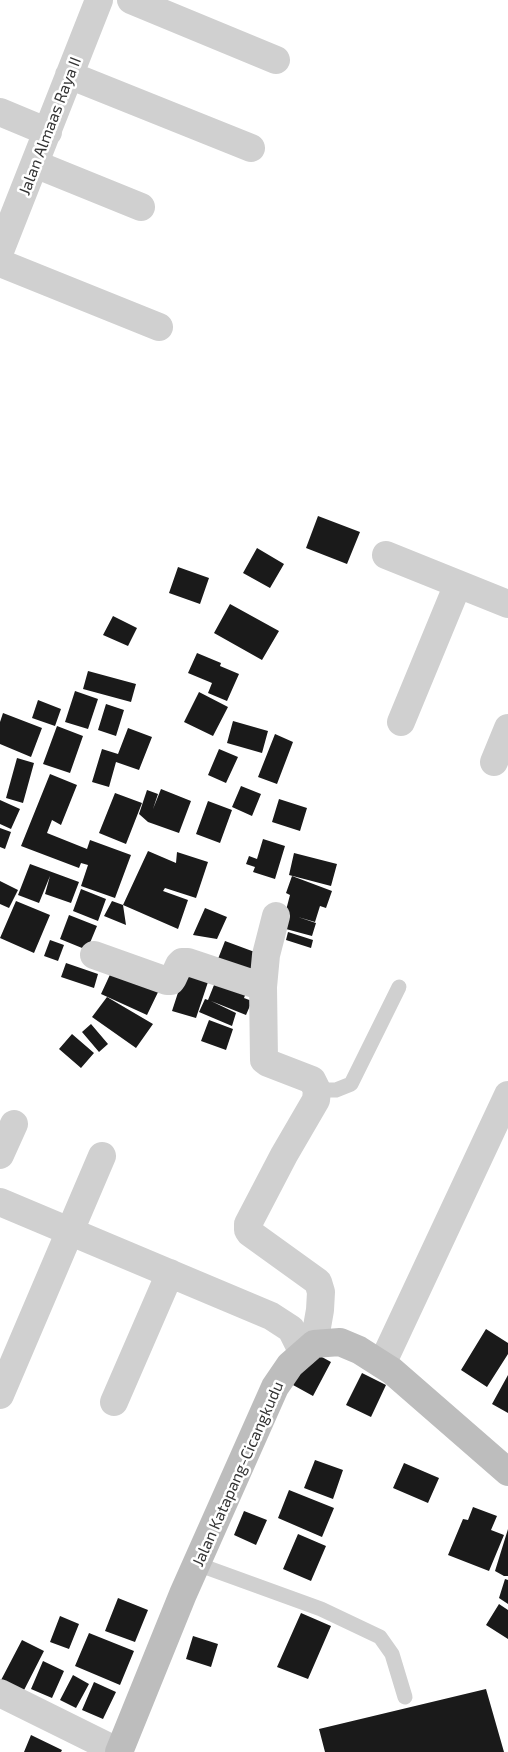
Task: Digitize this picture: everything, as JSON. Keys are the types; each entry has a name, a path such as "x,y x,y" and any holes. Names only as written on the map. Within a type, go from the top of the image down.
{"street":[{"name":"Jalan Almaas Raya II","path":"3,235 35,164 99,0"},
{"path":"131,0 276,60"},
{"path":"70,75 251,148"},
{"path":"0,112 48,132"},
{"path":"35,164 141,207"},
{"path":"0,263 159,327"},
{"path":"386,555 508,604"},
{"path":"401,722 458,584"},
{"path":"494,762 508,728"},
{"path":"276,916 266,955 262,987 264,1060 268,1064 312,1080 317,1090 316,1100 284,1155 248,1224 248,1230 318,1282 321,1292 320,1310 308,1348"},
{"path":"94,955 167,981 171,981 182,962 188,962 262,987"},
{"path":"382,1364 508,1095"},
{"path":"0,1155 14,1124"},
{"path":"0,1395 102,1156"},
{"path":"0,1202 271,1316 291,1329 308,1348"},
{"path":"114,1402 170,1273"},
{"path":"308,1348 340,1342 359,1350 382,1364 508,1472"},
{"name":"Jalan Katapang-Cicangkudu","path":"119,1752 216,1516 275,1387 290,1365 308,1348"},
{"path":"0,1693 119,1752"}],"lane":[{"path":"317,1090 336,1090 351,1084 399,987"},
{"path":"197,1564 321,1609 380,1637 392,1654 405,1697"}],"building":[{"path":"318,516 360,532 347,564 306,548"},
{"path":"257,548 284,564 270,588 243,573"},
{"path":"178,567 209,578 200,604 169,593"},
{"path":"230,604 279,631 262,660 214,633"},
{"path":"113,616 137,628 128,646 103,635"},
{"path":"197,653 221,663 220,666 239,674 227,701 208,693 212,683 188,673"},
{"path":"88,671 136,684 131,702 83,689"},
{"path":"75,691 98,699 88,729 65,722"},
{"path":"199,692 228,707 213,736 184,722"},
{"path":"38,700 61,709 55,726 32,718"},
{"path":"106,704 124,710 116,736 98,730"},
{"path":"3,713 42,728 31,757 0,744 0,722"},
{"path":"233,721 268,731 262,753 227,743"},
{"path":"57,726 83,736 70,773 43,764"},
{"path":"128,728 152,737 139,770 116,762 109,787 92,782 102,749 118,754"},
{"path":"275,734 293,742 277,784 258,777"},
{"path":"219,749 238,757 226,783 208,775"},
{"path":"17,758 34,763 23,803 6,798"},
{"path":"50,774 77,785 61,825 52,820 47,833 87,849 90,840 131,855 115,898 81,886 88,865 81,863 79,868 21,846"},
{"path":"241,786 261,794 252,816 232,807"},
{"path":"161,789 191,801 179,833 148,822 139,814 147,790 158,794 153,809"},
{"path":"115,793 142,803 126,844 99,833"},
{"path":"279,799 307,808 300,831 272,822"},
{"path":"0,800 20,809 11,829 0,824"},
{"path":"208,801 232,810 220,843 196,834"},
{"path":"0,828 11,832 5,849 0,847"},
{"path":"263,839 285,846 275,879 253,872 255,867 246,864 249,856 257,859"},
{"path":"148,851 176,863 177,852 208,862 196,898 165,888 163,891 188,900 178,929 123,905"},
{"path":"294,853 337,864 331,886 289,875"},
{"path":"30,864 79,882 71,903 45,894 50,876 39,903 18,895"},
{"path":"292,876 332,891 326,908 320,906 315,922 298,917 316,923 312,936 286,929 290,915 285,914 290,895 286,893"},
{"path":"0,881 18,890 9,908 0,904"},
{"path":"81,889 106,899 98,921 73,911"},
{"path":"16,901 50,915 34,953 0,938"},
{"path":"112,901 123,905 126,925 104,916"},
{"path":"205,908 227,917 217,939 193,935"},
{"path":"69,915 97,926 87,950 60,939"},
{"path":"288,932 313,940 311,948 286,940"},
{"path":"50,940 64,945 58,961 44,956"},
{"path":"225,941 260,954 251,977 216,964"},
{"path":"66,963 98,974 94,988 61,977"},
{"path":"114,966 160,988 147,1015 101,994"},
{"path":"186,968 210,976 196,1018 172,1011"},
{"path":"218,975 248,987 244,998 252,1001 246,1015 211,1001 236,1013 232,1026 199,1012 205,999 208,1000"},
{"path":"107,997 153,1024 136,1048 92,1017"},
{"path":"209,1020 233,1029 226,1050 201,1041"},
{"path":"91,1024 108,1044 99,1052 82,1032"},
{"path":"72,1034 94,1053 81,1068 59,1049"},
{"path":"486,1329 508,1343 508,1354 487,1387 461,1370"},
{"path":"311,1351 331,1362 313,1396 293,1385"},
{"path":"362,1373 386,1385 371,1417 346,1405"},
{"path":"508,1375 508,1413 492,1404"},
{"path":"315,1460 343,1470 333,1499 304,1488"},
{"path":"404,1463 439,1478 428,1503 393,1488"},
{"path":"289,1490 334,1508 322,1537 278,1518"},
{"path":"473,1507 497,1516 491,1530 504,1535 489,1571 448,1555 463,1519 468,1520"},
{"path":"244,1511 267,1520 256,1545 234,1535"},
{"path":"508,1529 508,1576 504,1576 495,1571"},
{"path":"298,1534 326,1546 311,1581 283,1569"},
{"path":"505,1579 508,1580 508,1604 499,1598"},
{"path":"118,1598 148,1610 135,1642 105,1631"},
{"path":"499,1604 508,1610 508,1639 486,1625"},
{"path":"301,1613 331,1626 308,1679 277,1667"},
{"path":"60,1616 79,1624 69,1649 50,1642"},
{"path":"89,1633 134,1651 120,1685 75,1666"},
{"path":"193,1636 218,1644 211,1667 186,1659"},
{"path":"22,1640 44,1651 21,1696 0,1682"},
{"path":"43,1661 64,1671 52,1698 31,1689"},
{"path":"73,1675 89,1684 76,1708 60,1700"},
{"path":"94,1682 116,1692 103,1719 82,1710"},
{"path":"486,1689 504,1752 325,1752 319,1729"},
{"path":"31,1735 62,1750 61,1752 24,1752"}]}
